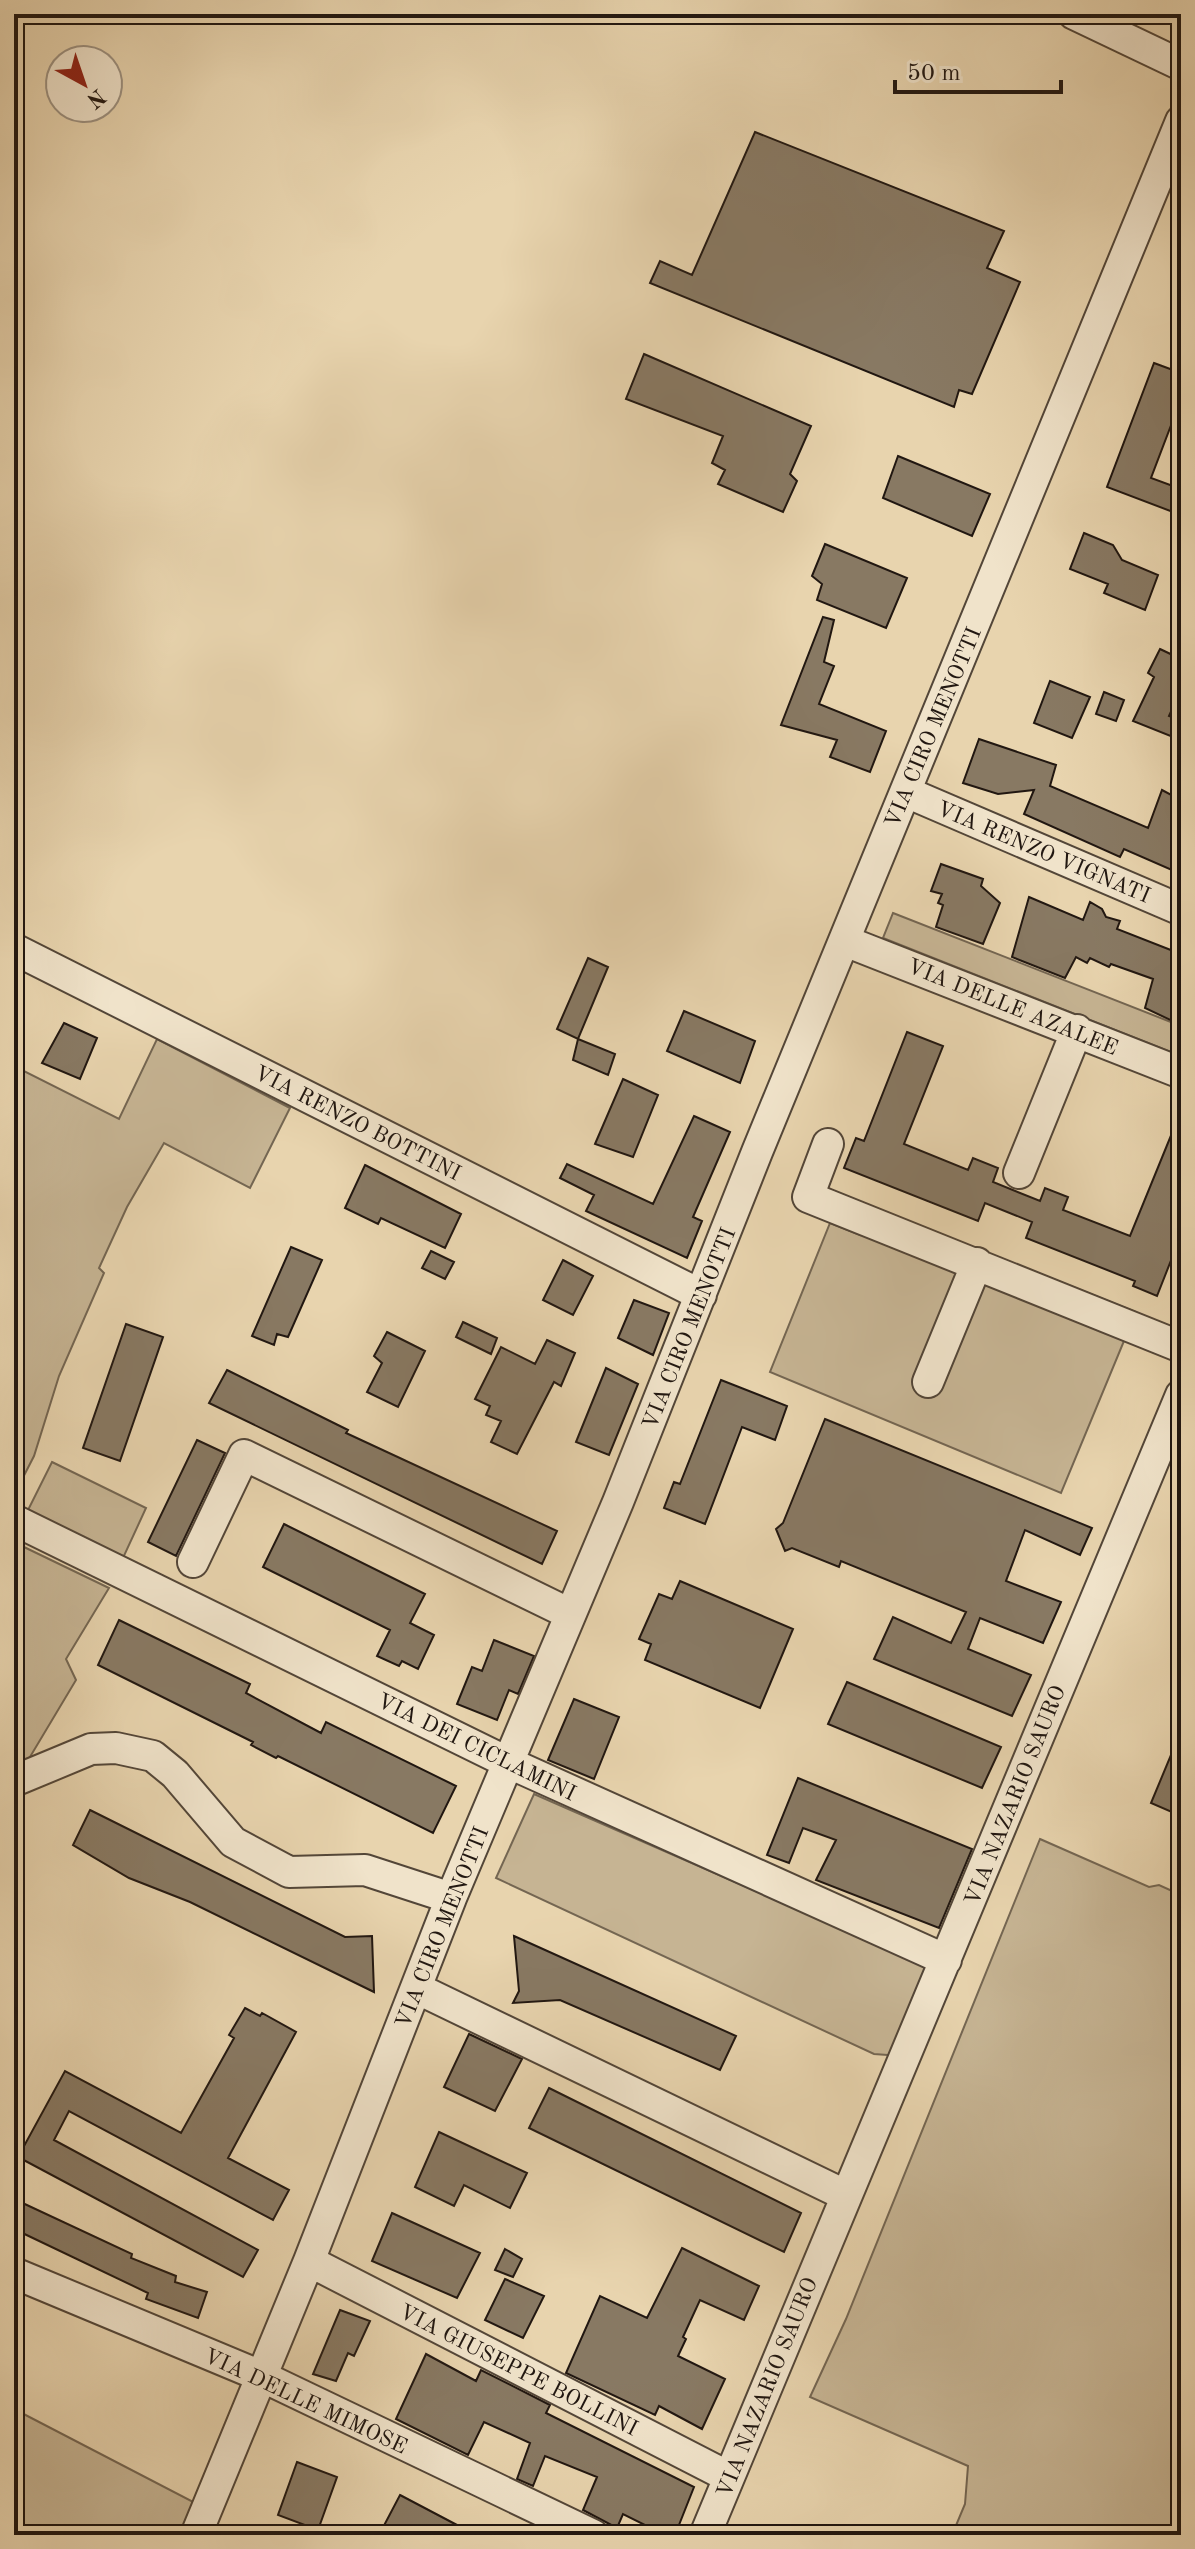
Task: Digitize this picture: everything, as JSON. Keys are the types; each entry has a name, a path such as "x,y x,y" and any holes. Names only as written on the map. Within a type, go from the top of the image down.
{"street":[{"path":"1074,14 1181,65"},
{"name":"VIA CIRO MENOTTI","path":"196,2535 309,2261 451,1898 1181,121"},
{"name":"VIA RENZO VIGNATI","path":"906,792 1181,910"},
{"name":"VIA DELLE AZALEE","path":"845,941 1181,1073"},
{"name":"VIA RENZO BOTTINI","path":"14,949 701,1295"},
{"path":"1019,1173 1077,1030"},
{"path":"828,1144 808,1197 1181,1347"},
{"path":"928,1382 977,1263"},
{"name":"VIA NAZARIO SAURO","path":"705,2535 1181,1395"},
{"path":"193,1562 244,1455 570,1614"},
{"name":"VIA DEI CICLAMINI","path":"14,1520 507,1762 946,1960"},
{"path":"14,1781 91,1749 116,1748 153,1756 175,1774 233,1842 289,1872 365,1870 451,1898"},
{"path":"416,1988 845,2195"},
{"name":"VIA GIUSEPPE BOLLINI","path":"309,2261 729,2477"},
{"name":"VIA DELLE MIMOSE","path":"14,2273 261,2376 593,2535"}],"shaded area":[{"path":"893,913 1181,1026 1181,1056 883,938"},
{"path":"157,1039 290,1108 250,1188 164,1143 127,1207 99,1268 104,1273 59,1376 34,1456 14,1495 14,1070 16,1067 119,1119"},
{"path":"872,1207 1136,1312 1061,1493 770,1372 830,1223 860,1235"},
{"path":"52,1462 146,1508 123,1558 28,1510"},
{"path":"24,1547 109,1588 66,1659 76,1680 21,1772 14,1771 14,1560"},
{"path":"534,1794 938,1971 901,2056 874,2054 496,1878"},
{"path":"1040,1839 1149,1887 1159,1885 1181,1895 1181,2535 952,2535 965,2504 968,2466 810,2397 846,2319"},
{"path":"14,2409 201,2506 190,2535 14,2535"}],"building":[{"path":"755,132 1004,231 987,268 1020,282 972,394 959,390 954,407 650,283 660,261 692,275"},
{"path":"644,354 811,426 790,474 797,481 783,512 718,484 725,470 712,463 723,436 626,399"},
{"path":"1154,363 1181,373 1181,399 1151,478 1181,489 1181,515 1107,487"},
{"path":"898,456 990,494 972,536 883,498"},
{"path":"1084,533 1113,545 1122,560 1158,575 1145,610 1104,593 1108,584 1070,569"},
{"path":"825,544 907,578 886,628 817,600 822,584 812,576"},
{"path":"823,617 834,620 824,662 834,666 819,704 886,731 870,772 830,757 837,740 781,725"},
{"path":"1160,649 1181,659 1181,690 1169,716 1180,720 1173,737 1133,721 1154,677 1148,673"},
{"path":"1050,681 1090,697 1072,738 1034,723"},
{"path":"1104,692 1124,700 1116,721 1096,714"},
{"path":"979,739 1056,765 1050,786 1148,828 1162,790 1181,800 1181,874 1124,849 1120,857 1024,814 1034,790 998,794 963,783"},
{"path":"941,864 983,879 981,886 1000,903 983,944 936,927 943,905 938,903 942,894 931,891"},
{"path":"1029,897 1083,920 1090,902 1102,909 1106,917 1120,921 1117,929 1181,954 1181,1025 1145,1008 1153,979 1111,964 1109,967 1090,958 1087,963 1076,957 1065,978 1012,957"},
{"path":"588,958 608,967 578,1039 557,1029"},
{"path":"684,1011 755,1041 740,1083 667,1051"},
{"path":"64,1023 97,1038 80,1079 42,1063"},
{"path":"907,1032 943,1046 904,1144 968,1170 973,1158 998,1168 993,1182 1040,1201 1045,1188 1068,1197 1063,1210 1130,1236 1181,1111 1181,1235 1157,1296 1133,1286 1135,1281 1026,1238 1032,1222 985,1203 978,1221 844,1168 856,1138 864,1141"},
{"path":"578,1039 615,1054 608,1075 573,1060"},
{"path":"623,1079 658,1095 633,1157 595,1144"},
{"path":"694,1116 730,1132 693,1217 702,1221 687,1258 586,1211 594,1195 560,1178 567,1164 653,1204"},
{"path":"365,1165 461,1214 445,1248 381,1218 378,1224 345,1208"},
{"path":"291,1247 322,1260 288,1337 277,1334 274,1345 252,1336"},
{"path":"431,1251 454,1262 445,1279 422,1268"},
{"path":"563,1260 593,1276 573,1315 543,1300"},
{"path":"634,1300 669,1313 653,1355 618,1338"},
{"path":"463,1322 497,1338 491,1354 456,1337"},
{"path":"126,1324 163,1337 120,1461 83,1448"},
{"path":"387,1332 425,1351 398,1407 367,1392 382,1363 374,1356"},
{"path":"547,1340 575,1353 561,1386 554,1382 517,1454 491,1442 501,1421 486,1415 490,1406 475,1399 501,1347 535,1364"},
{"path":"606,1368 638,1384 609,1455 576,1442"},
{"path":"227,1370 348,1430 346,1433 557,1531 542,1564 209,1403"},
{"path":"721,1380 787,1406 775,1440 742,1427 705,1524 664,1508 674,1482 680,1484"},
{"path":"825,1419 1092,1528 1080,1555 1025,1530 1006,1581 1061,1602 1043,1643 980,1618 968,1649 1031,1675 1012,1716 874,1659 893,1617 951,1643 966,1612 841,1561 839,1567 792,1548 785,1551 776,1529 783,1523"},
{"path":"197,1440 225,1453 176,1556 148,1542"},
{"path":"284,1524 425,1594 410,1623 434,1635 418,1669 402,1661 399,1666 377,1656 390,1630 263,1567"},
{"path":"680,1581 793,1629 760,1708 645,1660 651,1644 639,1639 659,1594 672,1599"},
{"path":"119,1620 250,1684 246,1693 321,1733 326,1722 456,1786 433,1833 278,1756 276,1758 251,1745 253,1742 98,1665"},
{"path":"494,1640 534,1656 518,1694 509,1690 497,1720 457,1704 472,1667 482,1671"},
{"path":"847,1682 1001,1747 982,1788 828,1724"},
{"path":"574,1699 619,1717 594,1779 548,1760"},
{"path":"1181,1731 1181,1816 1151,1803"},
{"path":"798,1778 972,1849 939,1928 816,1880 836,1840 803,1828 789,1863 767,1855"},
{"path":"90,1810 345,1937 372,1936 374,1992 190,1902 129,1878 73,1845"},
{"path":"514,1936 736,2036 720,2070 560,2000 513,2003 519,1991"},
{"path":"245,2008 260,2016 262,2013 296,2032 228,2158 289,2190 273,2220 69,2111 54,2140 258,2250 243,2277 18,2157 65,2071 181,2133 234,2038 229,2035"},
{"path":"469,2034 522,2059 495,2111 444,2087"},
{"path":"549,2088 801,2213 784,2252 529,2128"},
{"path":"439,2132 527,2173 510,2208 464,2185 454,2206 415,2187"},
{"path":"14,2199 132,2254 131,2258 176,2276 175,2282 207,2292 198,2318 146,2299 148,2293 14,2229"},
{"path":"392,2213 480,2253 457,2298 372,2261"},
{"path":"682,2248 759,2286 744,2320 700,2300 683,2337 686,2339 678,2356 725,2379 702,2429 659,2406 655,2415 566,2373 600,2296 647,2318"},
{"path":"505,2249 522,2259 513,2277 495,2270"},
{"path":"505,2279 544,2296 523,2338 485,2320"},
{"path":"340,2310 370,2321 354,2356 348,2353 336,2381 313,2374"},
{"path":"426,2354 476,2381 481,2370 550,2405 546,2413 694,2487 675,2535 665,2535 623,2514 617,2528 583,2510 597,2477 545,2456 533,2486 517,2479 530,2443 484,2422 468,2455 396,2419"},
{"path":"297,2462 337,2477 318,2530 278,2515"},
{"path":"400,2495 476,2535 379,2535"}]}
